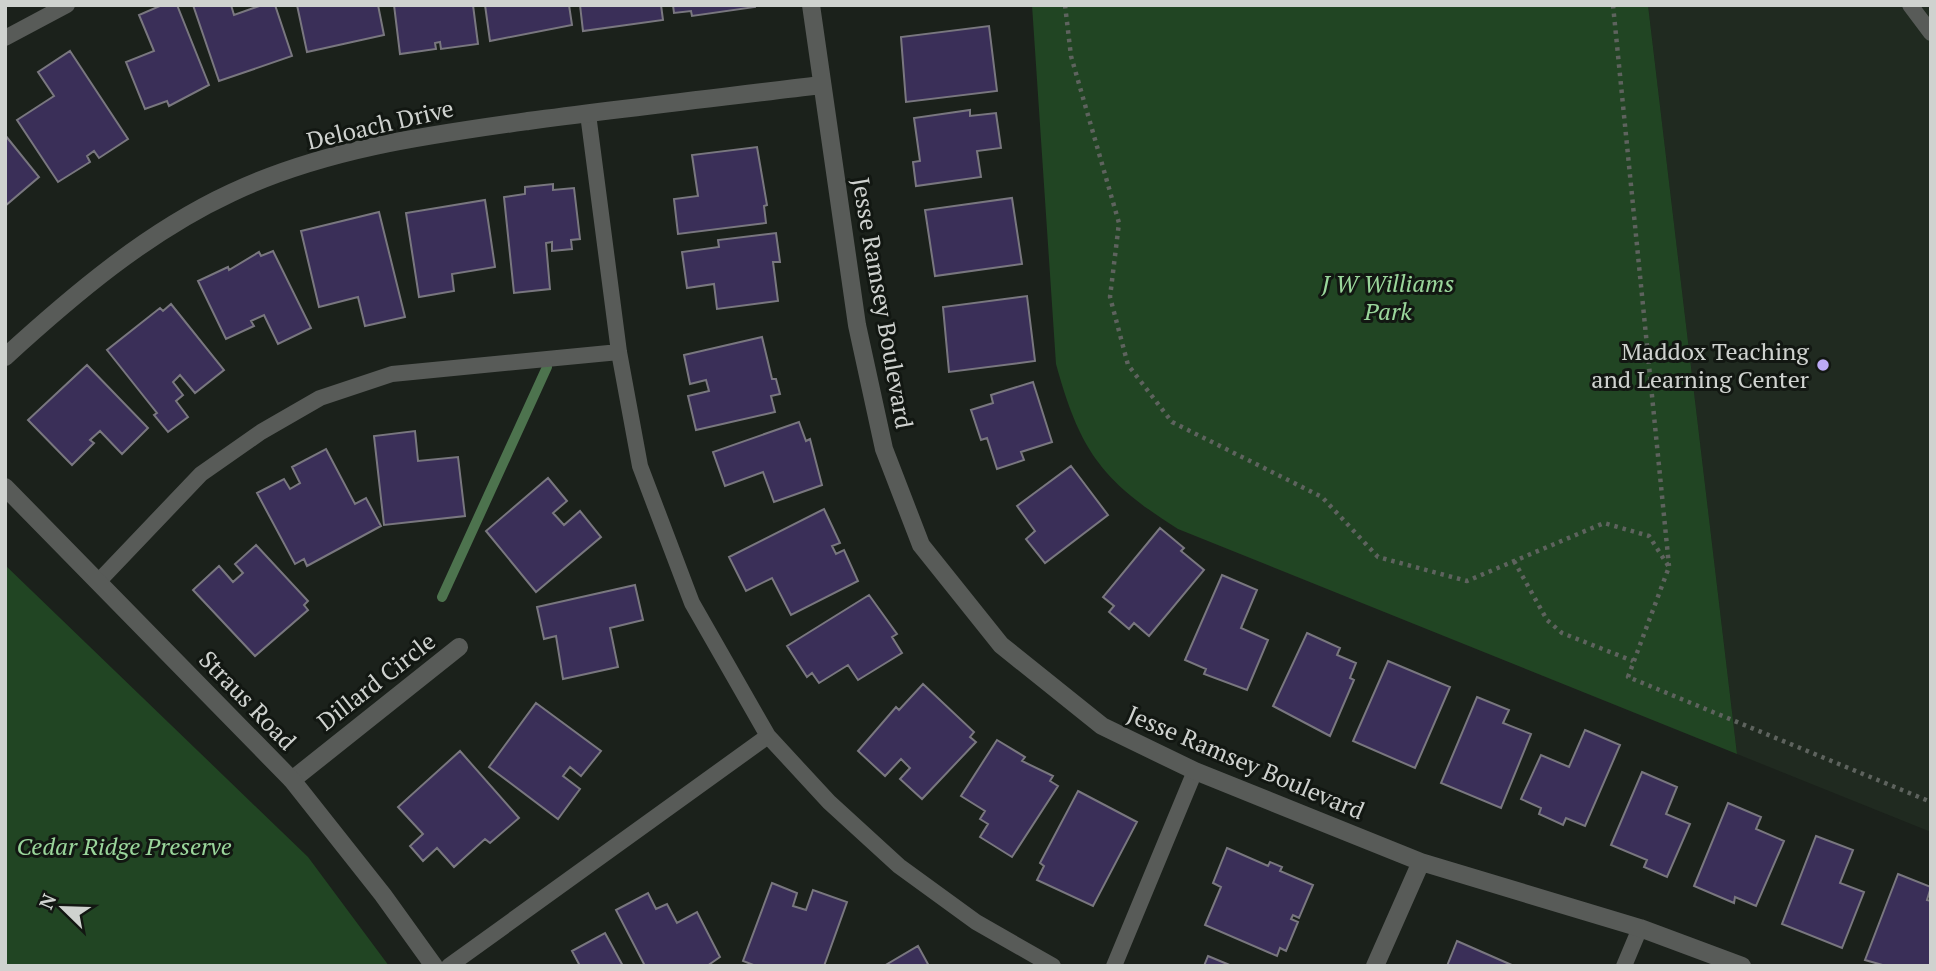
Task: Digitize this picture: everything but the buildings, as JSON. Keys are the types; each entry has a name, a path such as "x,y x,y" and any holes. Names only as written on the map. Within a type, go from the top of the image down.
{"street":[{"name":"Jesse Ramsey Boulevard","path":"811,5 857,325 884,449 921,545 1001,646 1102,726 1195,771 1421,862 1640,928 1742,966"},
{"name":"Deloach Drive","path":"5,357 61,306 150,240 230,193 326,158 417,136 821,85"},
{"name":"Straus Road","path":"5,487 292,780 435,966"},
{"name":"Dillard Circle","path":"292,780 459,647"},
{"path":"1375,966 1421,862"}],"lane":[{"path":"5,38 67,5"},
{"path":"1910,5 1931,33"},
{"path":"588,114 619,352 640,466 692,603 768,736 829,802 899,866 976,922 1053,966"},
{"path":"98,582 201,474 261,432 320,398 392,374 619,352"},
{"path":"449,966 768,736"},
{"path":"1114,966 1195,771"},
{"path":"1624,966 1640,928"}],"path":[{"path":"1065,5 1071,56 1119,223 1110,297 1128,365 1172,422 1322,497 1378,557 1467,581 1604,523 1649,536 1669,567"},
{"path":"1613,5 1669,567 1628,677 1931,802"},
{"path":"1514,561 1547,620 1562,633 1633,662"}],"shaded area":[{"name":"Maddox Teaching and Learning Center","path":"1648,5 1931,5 1931,832 1737,754"}],"green space":[{"name":"J W Williams Park","path":"1032,5 1648,5 1737,754 1178,529 1152,512 1112,479 1085,442 1074,420 1056,364"},
{"name":"Cedar Ridge Preserve","path":"5,565 308,857 389,966 5,966"}],"waterway":[{"path":"442,597 547,367"}],"place":[{"name":"Maddox Teaching and Learning Center","path":"1823,365"}]}
